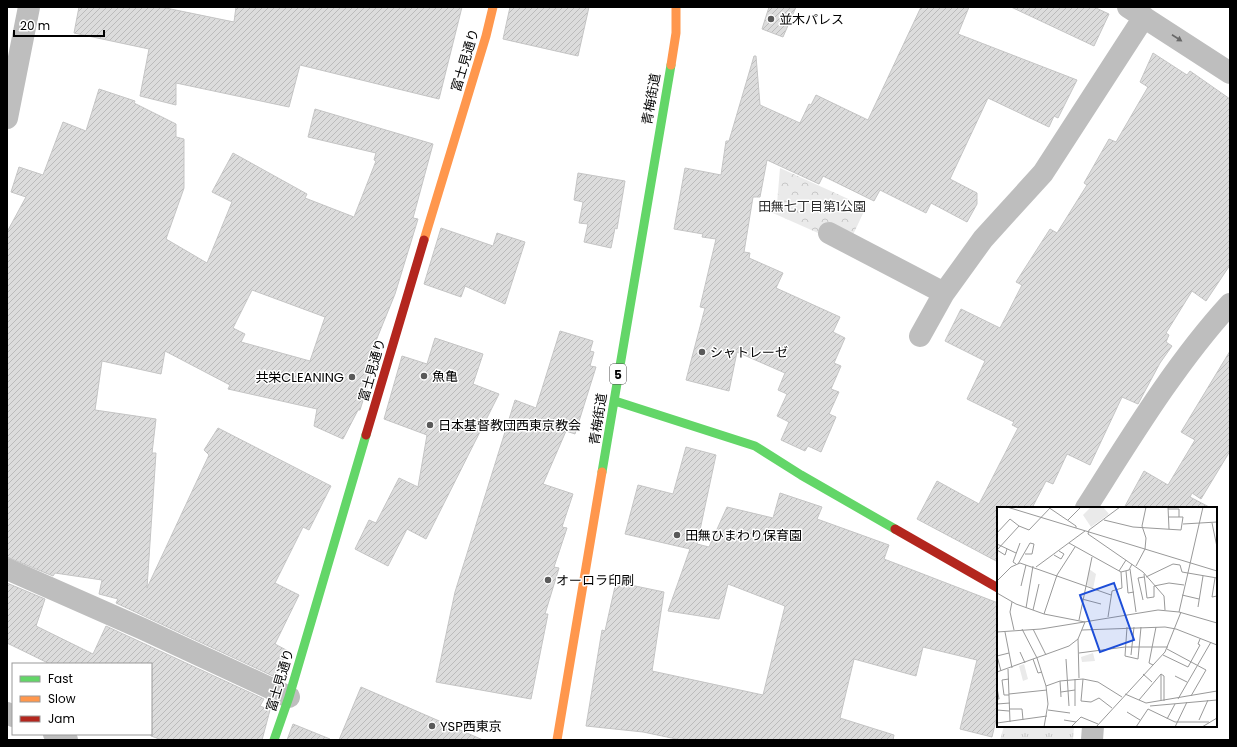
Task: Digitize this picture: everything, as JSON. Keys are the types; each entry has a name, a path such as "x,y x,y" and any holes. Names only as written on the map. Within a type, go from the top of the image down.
{"street":[{"path":"7,118 29,7"},
{"name":"富士見通り","path":"274,740 289,697 486,36 493,7"},
{"name":"青梅街道","path":"557,740 676,33 676,7"},
{"path":"920,336 944,293 983,238 1043,172 1136,12 1230,72"},
{"path":"829,232 944,293"},
{"path":"1087,507 1139,424 1211,324 1230,304"},
{"path":"615,400 755,446 807,478 997,587"},
{"path":"7,569 143,629 289,697"},
{"path":"1092,740 1093,727"},
{"path":"56,735 67,740"}],"green space":[{"name":"田無七丁目第1公園","path":"780,168 866,207 852,237 827,237 773,213 777,204"},
{"path":"1004,727 1074,727 1073,740 1000,740"}],"building":[{"path":"79,7 161,7 234,22 236,7 462,7 439,99 300,65 289,107 176,83 176,105 140,96 149,49 74,33"},
{"path":"510,7 589,7 578,56 503,39"},
{"path":"769,7 796,7 783,37 762,29"},
{"path":"921,7 969,7 958,34 1077,80 1058,118 1054,116 1049,127 988,98 950,179 977,193 977,204 967,222 931,203 926,213 880,190 874,201 823,176 819,184 767,160 760,197 753,197 744,252 750,253 749,258 783,273 776,288 840,317 833,332 845,338 834,363 841,366 831,389 839,392 829,414 836,417 821,452 808,446 805,451 781,440 789,422 777,416 787,394 778,390 785,373 737,352 729,391 686,380 705,308 700,307 716,239 702,237 703,234 674,229 685,168 721,175 726,141 729,141 754,56 756,56 760,105 800,123 809,104 811,105 816,95 868,120"},
{"path":"1011,7 1094,7 1109,14 1094,46"},
{"path":"1153,53 1187,75 1190,71 1230,99 1230,265 1206,301 1192,291 1166,333 1169,335 1166,342 1172,346 1160,363 1138,404 1122,397 1090,465 1067,454 1053,484 1046,481 1033,507 997,507 997,561 917,519 937,481 979,504 1018,428 1012,425 1014,422 967,399 985,361 945,341 961,309 1000,328 1022,285 1016,282 1050,229 1057,233 1087,185 1084,183 1109,139 1116,142 1148,87 1140,82"},
{"path":"99,89 135,101 134,103 176,124 176,137 184,139 184,188 166,239 207,263 232,202 212,192 233,153 307,194 305,198 354,217 376,161 374,160 376,153 308,137 315,109 433,144 413,218 418,219 395,294 373,348 379,349 360,410 358,410 343,439 314,426 317,409 228,389 230,385 165,351 161,374 102,361 95,410 156,419 152,453 156,453 147,588 209,455 204,450 218,428 331,486 309,530 303,527 275,583 299,595 275,644 288,651 275,677 116,603 118,599 99,594 102,580 55,573 53,576 7,557 7,232 26,197 11,192 19,167 43,175 63,122 86,131","holes":["252,290 325,317 310,361 241,342 245,334 233,328"]},
{"path":"578,173 625,181 617,229 615,228 611,248 584,242 588,224 579,223 583,202 574,200"},
{"path":"441,228 493,246 497,233 525,242 505,304 465,286 461,297 424,284"},
{"path":"560,331 593,341 590,351 594,352 590,366 596,367 575,434 566,431 543,484 573,494 562,527 567,528 554,567 559,568 545,614 548,614 531,699 436,682 455,592 515,400 536,408"},
{"path":"435,338 483,354 473,384 499,394 426,539 407,529 388,566 355,549 369,520 376,523 399,478 418,487 427,435 384,419 402,356 427,364"},
{"path":"1230,351 1230,451 1201,499 1192,493 1190,497 1209,507 1125,507 1144,471 1168,485 1195,440 1181,432"},
{"path":"686,447 716,455 697,544 709,547 727,507 773,518 780,493 822,507 817,519 889,545 884,559 997,603 997,716 992,737 960,729 977,660 923,647 916,676 854,659 840,718 894,735 893,740 681,740 643,732 586,726 602,630 605,631 616,582 664,592 652,671 763,695 785,606 728,584 719,619 668,611 690,549 625,534 638,485 673,494"},
{"path":"7,583 45,599 36,626 93,654 106,626 264,699 260,706 270,710 262,740 162,740 151,736 152,663 48,663 7,643"},
{"path":"361,687 483,740 339,740"},
{"path":"293,724 330,739 330,740 287,740"}],"traffic: fast":[{"path":"602,472 671,65"},
{"path":"615,401 755,446 801,475 895,529"},
{"path":"274,740 289,697 366,435"}],"traffic: slow":[{"path":"424,240 486,36 493,7"},
{"path":"671,65 676,33 676,7"},
{"path":"557,740 602,472"}],"traffic: jam":[{"path":"366,435 424,240"},
{"path":"895,529 997,587"}],"place":[{"name":"並木パレス","path":"771,19"},
{"name":"シャトレーゼ","path":"702,352"},
{"name":"魚亀","path":"424,376"},
{"name":"共栄CLEANING","path":"352,377"},
{"name":"日本基督教団西東京教会","path":"430,425"},
{"name":"田無ひまわり保育園","path":"677,535"},
{"name":"オーロラ印刷","path":"548,580"},
{"name":"YSP西東京","path":"432,726"}]}
